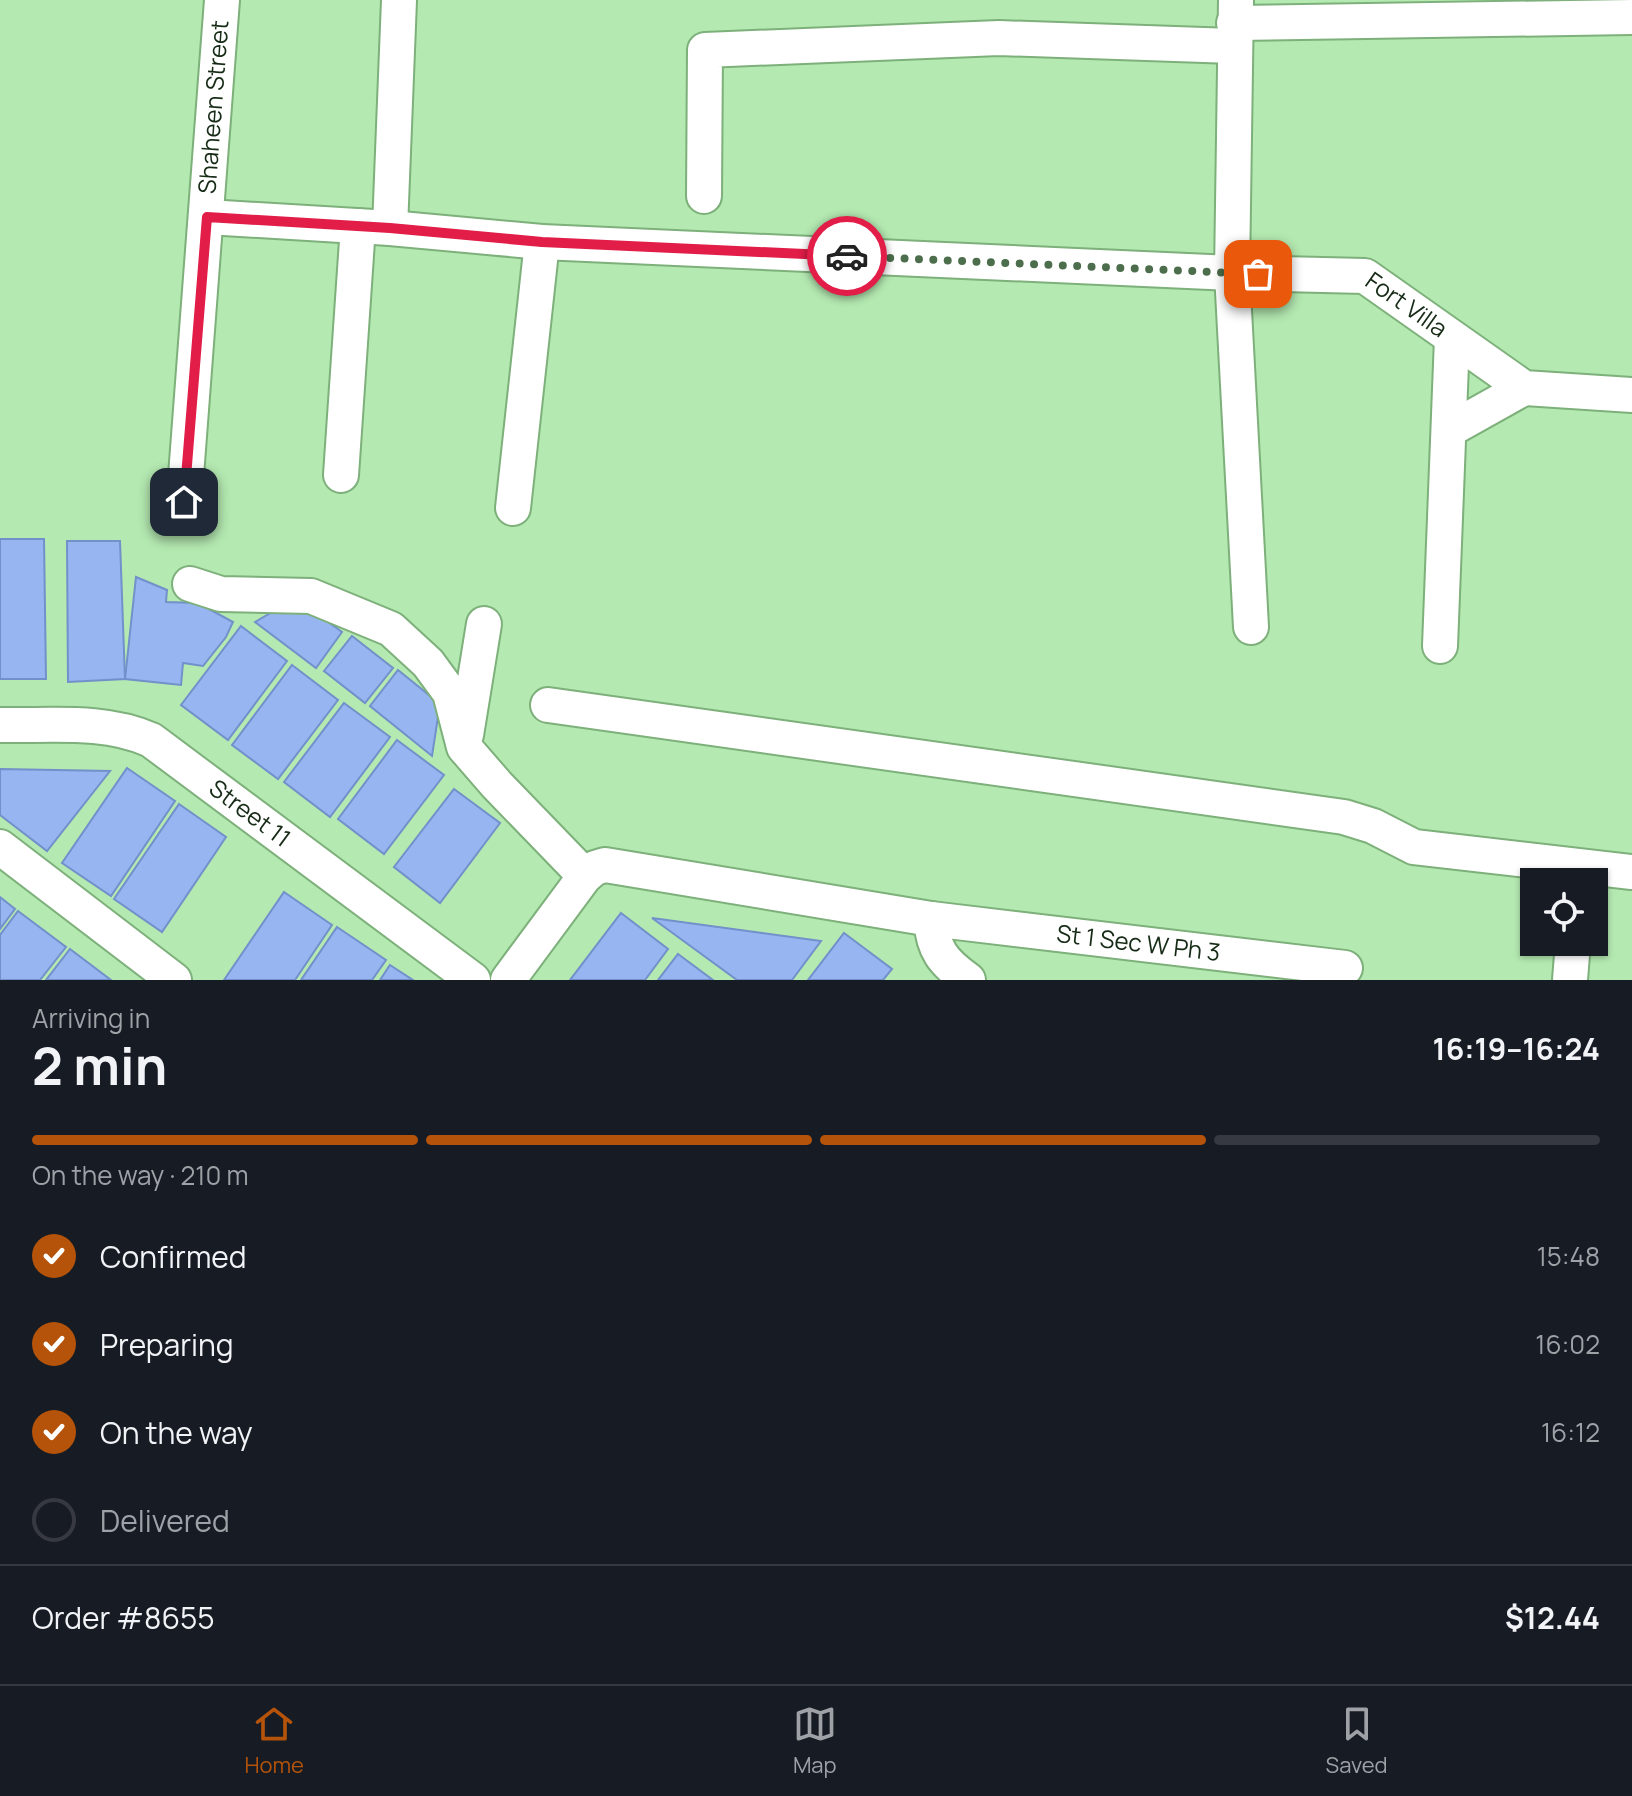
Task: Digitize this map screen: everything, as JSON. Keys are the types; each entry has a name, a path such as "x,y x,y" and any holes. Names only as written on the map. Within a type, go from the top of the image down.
{"street":[{"name":"Shaheen Street","path":"184,502 222,0"},
{"path":"341,475 374,227 399,0"},
{"path":"704,196 705,50 999,38 1234,23 1632,17"},
{"path":"1234,23 1232,273 1251,627"},
{"name":"Fort Villa","path":"207,217 374,227 542,242 1232,273 1365,276 1524,388"},
{"path":"513,508 542,242"},
{"path":"1440,646 1452,338"},
{"path":"1449,430 1524,388 1632,395"},
{"path":"190,584 221,594 311,596 391,629 428,663 450,693 464,747 585,876 508,980"},
{"path":"464,747 484,624"},
{"path":"548,705 1344,817 1373,826 1414,847 1543,868"},
{"name":"Street 11","path":"0,725 112,727 151,740 473,980"},
{"path":"0,847 174,980"},
{"name":"St 1 Sec W Ph 3","path":"585,876 605,865 931,919 1345,968"},
{"path":"1608,873 1632,872"},
{"path":"931,919 932,941 941,956 968,980"},
{"path":"1570,980 1572,956"}],"building":[{"path":"0,539 44,539 46,679 0,679"},
{"path":"67,541 120,541 125,679 68,682"},
{"path":"136,577 167,590 166,602 198,603 233,622 226,637 203,666 183,663 181,685 125,679"},
{"path":"279,608 313,611 342,632 316,668 255,622"},
{"path":"241,626 287,661 228,740 181,705"},
{"path":"352,636 393,668 365,703 324,671"},
{"path":"292,665 338,700 278,779 232,745"},
{"path":"398,670 440,704 432,756 370,706"},
{"path":"344,703 390,737 330,817 284,782"},
{"path":"397,740 444,775 384,854 338,819"},
{"path":"127,768 175,801 111,896 62,863"},
{"path":"0,769 110,771 47,851 0,815"},
{"path":"454,789 500,823 440,903 394,867"},
{"path":"179,804 226,837 162,932 114,899"},
{"path":"284,892 332,925 295,980 224,980"},
{"path":"0,897 15,909 0,929"},
{"path":"18,911 66,947 40,980 0,980 0,935"},
{"path":"621,913 668,949 645,980 570,980"},
{"path":"652,918 821,941 792,980 737,980"},
{"path":"337,927 386,960 372,980 301,980"},
{"path":"844,933 892,969 883,980 808,980"},
{"path":"70,949 111,980 46,980"},
{"path":"678,954 713,980 658,980"},
{"path":"390,965 413,980 380,980"}],"way so far":[{"path":"847,256 1258,274"}],"route":[{"path":"184,502 207,217 390,228 542,242 847,256"}]}
